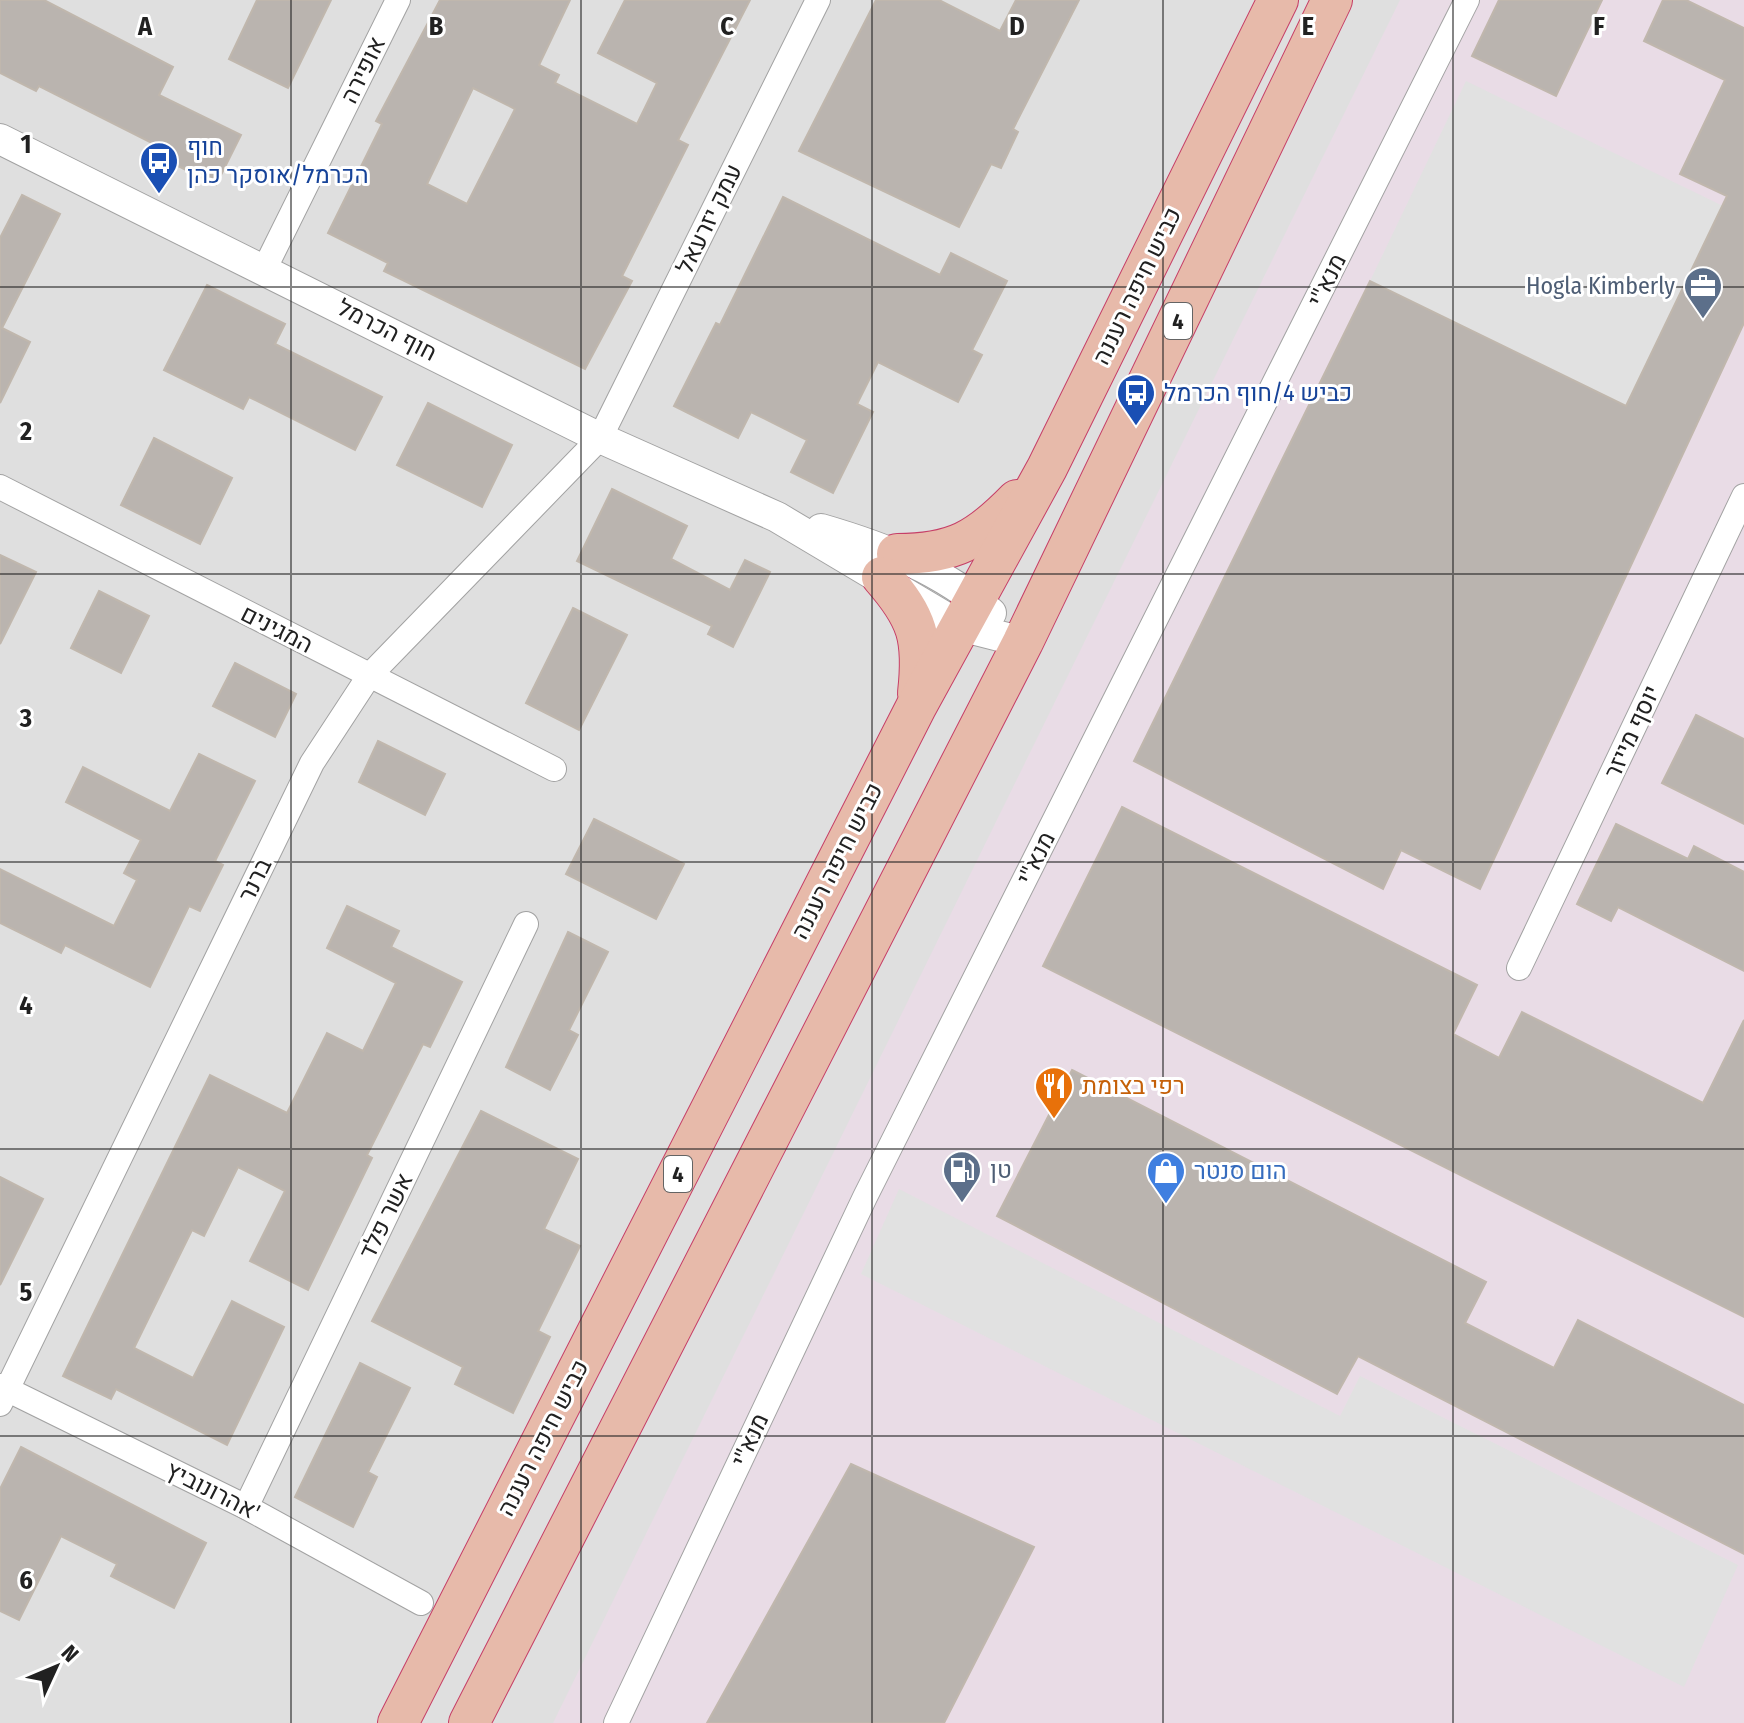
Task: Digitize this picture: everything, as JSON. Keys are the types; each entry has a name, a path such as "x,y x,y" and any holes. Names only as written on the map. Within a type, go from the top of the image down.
{"highway":[{"name":"כביש חיפה רעננה","path":"398,1723 916,707 1047,468 1278,0"},
{"name":"4","path":"469,1723 1023,642 1332,0"},
{"path":"916,707 922,656 916,624 890,566 960,546 992,526 1047,468"}],"street":[{"name":"אופירה","path":"265,268 398,0"},
{"name":"עמק יזרעאל","path":"600,438 818,0"},
{"name":"מנא\"י","path":"616,1723 865,1197 1467,0"},
{"name":"חוף הכרמל","path":"0,139 265,268 600,438 890,566 1023,642"},
{"name":"ברנר","path":"2,1393 312,763 369,676 600,438"},
{"name":"המגינים","path":"0,487 554,769"},
{"name":"יוסף מייזר","path":"1519,968 1744,496"},
{"name":"אשר פלד","path":"246,1507 526,924"},
{"name":"אהרונוביץ'","path":"2,1393 246,1507 421,1603"}],"shaded area":[{"path":"0,0 1744,0 1744,1723 0,1723"},
{"path":"1400,0 1744,0 1744,1723 553,1723"},
{"path":"1466,81 1723,206 1626,406 1370,281"},
{"path":"899,1189 1340,1416 1360,1376 1738,1565 1684,1687 861,1274"}],"building":[{"path":"0,0 44,0 173,67 159,95 241,135 216,185 158,156 162,148 39,86 36,91 0,73"},
{"path":"257,0 331,0 288,88 229,59"},
{"path":"440,0 570,0 539,65 559,75 555,83 637,124 657,83 598,53 625,0 750,0 678,140 688,145 622,276 632,281 585,369 384,271 388,263 328,233 382,124 376,121","holes":["473,88 515,109 467,204 427,184"]},
{"path":"876,0 939,0 1000,31 1016,0 1079,0 1013,129 1018,132 1001,168 991,164 959,227 799,151"},
{"path":"1499,0 1602,0 1556,96 1472,56"},
{"path":"1663,0 1686,0 1744,28 1744,323 1480,889 1401,850 1383,889 1134,761 1370,281 1626,406 1727,196 1680,174 1725,80 1644,41"},
{"path":"22,195 60,214 2,328 30,342 0,403 0,238"},
{"path":"783,197 940,275 951,253 1007,281 972,350 982,355 958,402 878,362 857,404 873,412 833,493 791,472 807,440 751,412 738,438 674,406 716,323 720,325"},
{"path":"207,285 285,324 275,344 382,397 355,450 249,397 243,409 164,370"},
{"path":"428,403 512,445 482,507 397,465"},
{"path":"154,438 232,478 200,544 121,505"},
{"path":"612,489 687,526 671,559 730,590 745,560 770,572 733,647 708,634 712,626 577,561"},
{"path":"0,555 36,572 0,644"},
{"path":"99,591 149,616 121,673 71,648"},
{"path":"573,608 627,635 579,730 526,703"},
{"path":"235,663 296,694 275,737 213,706"},
{"path":"1696,715 1744,739 1744,824 1662,783"},
{"path":"378,741 445,774 425,815 359,782"},
{"path":"199,754 255,781 215,861 223,865 200,911 189,906 150,987 65,945 61,953 0,923 0,869 114,926 137,880 124,873 141,840 66,802 83,767 170,811"},
{"path":"1122,807 1477,985 1453,1034 1499,1058 1522,1012 1703,1103 1744,1020 1744,1317 1043,966"},
{"path":"594,819 684,864 656,919 566,874"},
{"path":"1616,824 1688,859 1694,846 1744,872 1744,971 1618,907 1611,921 1577,904"},
{"path":"347,906 399,931 391,947 462,982 430,1047 423,1044 367,1155 372,1158 308,1290 250,1261 285,1191 238,1167 204,1236 192,1230 134,1348 193,1378 232,1301 284,1327 227,1445 116,1389 111,1399 63,1376 210,1075 287,1113 327,1033 363,1051 396,983 327,948"},
{"path":"568,932 608,952 569,1030 578,1035 550,1090 506,1067"},
{"path":"1072,1070 1486,1282 1465,1323 1554,1368 1578,1320 1744,1405 1744,1554 1358,1356 1337,1394 997,1216"},
{"path":"481,1111 578,1159 544,1229 580,1246 538,1331 550,1337 513,1413 455,1384 463,1367 372,1321"},
{"path":"0,1177 43,1199 0,1285"},
{"path":"360,1363 410,1388 368,1472 377,1477 353,1527 295,1497"},
{"path":"21,1447 206,1543 174,1608 111,1576 117,1564 61,1536 19,1620 0,1611 0,1489"},
{"path":"851,1464 1034,1547 944,1723 707,1723"}],"place":[{"name":"חוף הכרמל/אוסקר כהן","path":"159,195"},
{"name":"Hogla Kimberly","path":"1703,320"},
{"name":"כביש 4/חוף הכרמל","path":"1136,427"},
{"name":"רפי בצומת","path":"1054,1120"},
{"name":"טן","path":"962,1204"},
{"name":"הום סנטר","path":"1166,1205"}]}
